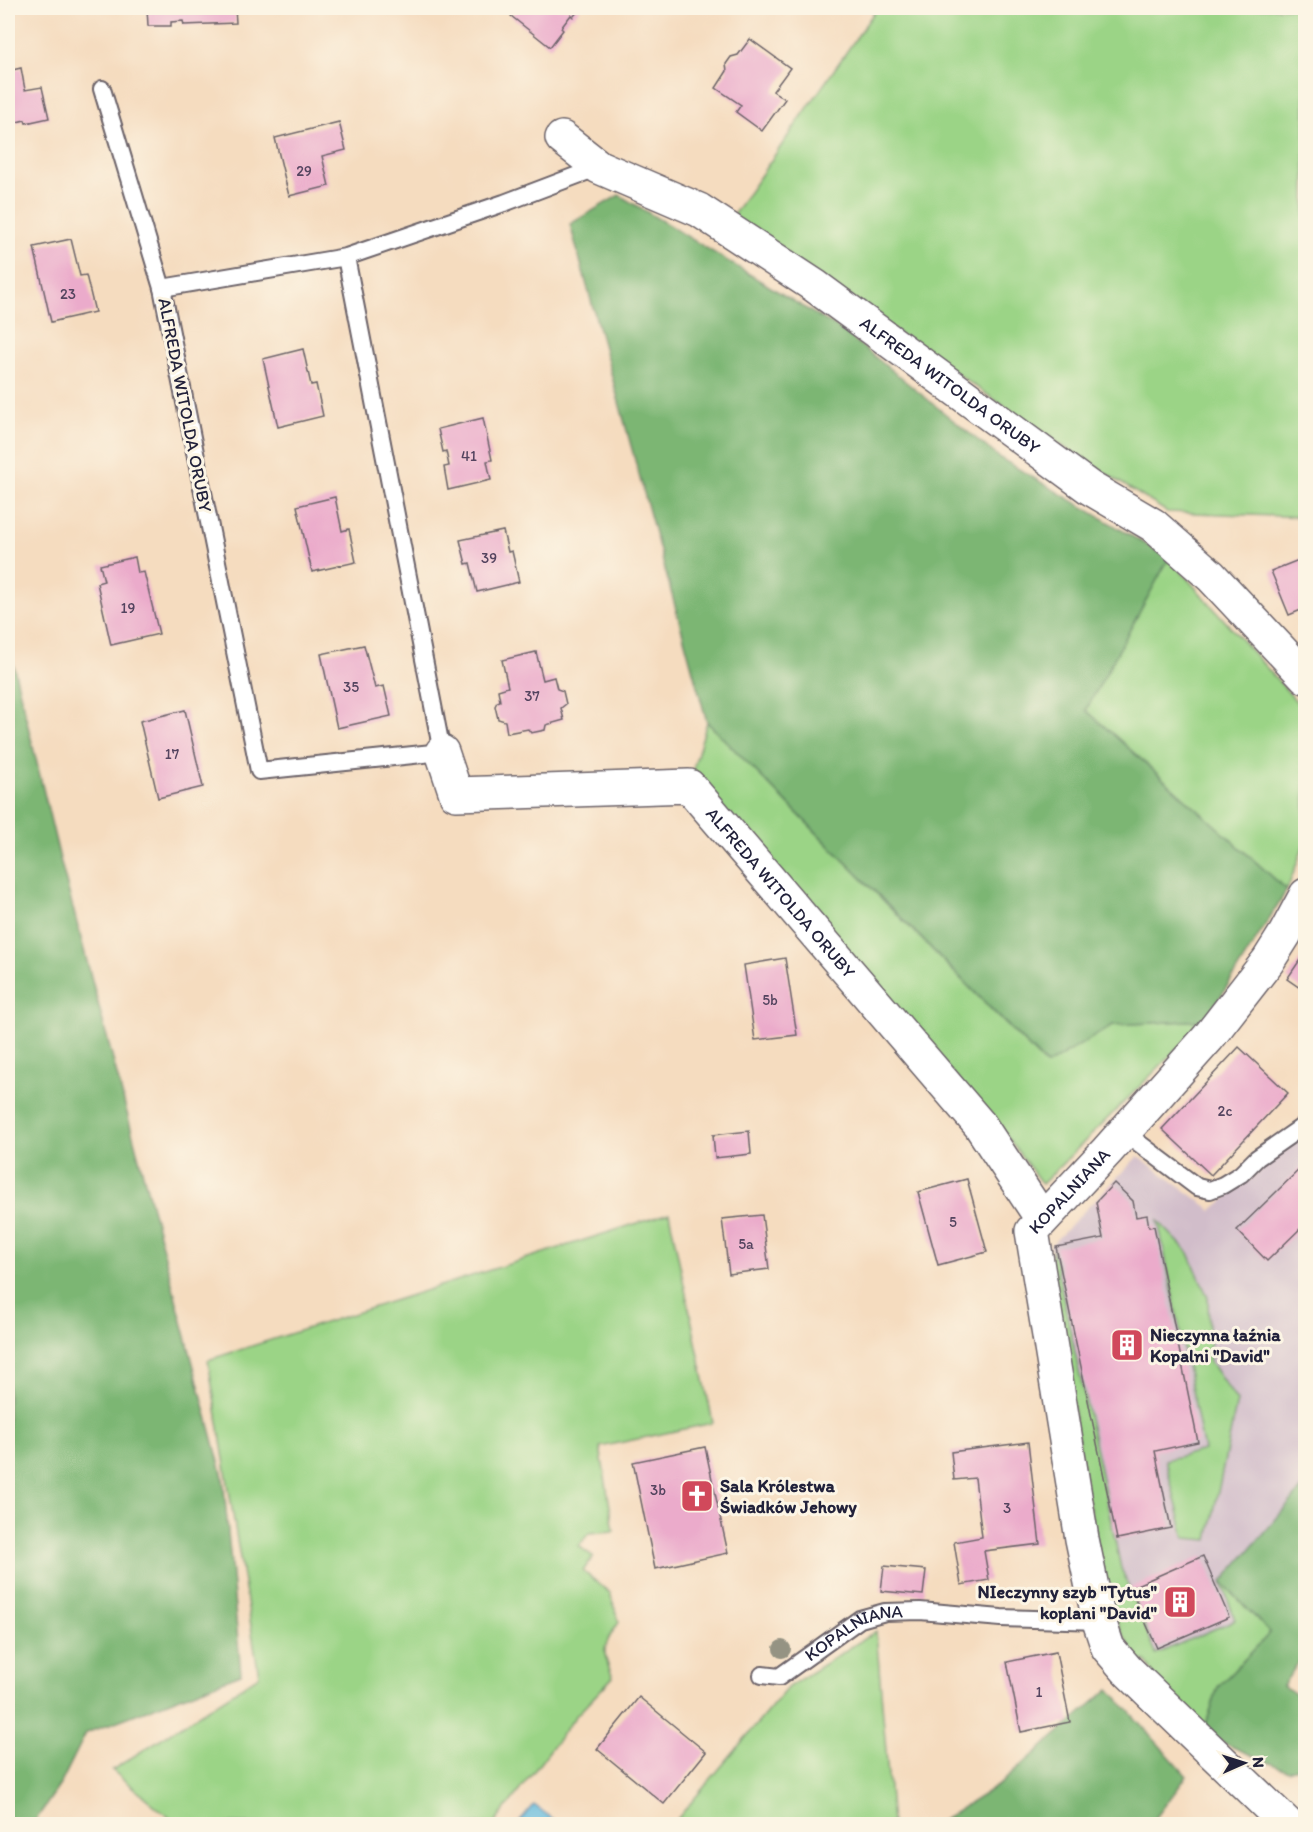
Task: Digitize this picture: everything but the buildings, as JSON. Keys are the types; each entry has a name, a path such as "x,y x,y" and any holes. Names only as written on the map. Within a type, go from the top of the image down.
{"street":[{"name":"ALFREDA WITOLDA ORUBY","path":"562,138 599,168 699,210 815,286 1090,488 1154,525 1211,576 1305,677"},
{"name":"ALFREDA WITOLDA ORUBY","path":"442,752 456,794 689,786 980,1125 1042,1219"},
{"name":"KOPALNIANA","path":"1287,1824 1128,1671 1108,1648 1099,1621 1082,1539 1032,1232 1208,1038 1286,934 1305,895"},
{"path":"1300,1824 1305,1818"}],"lane":[{"path":"102,89 162,288"},
{"path":"346,257 599,168"},
{"name":"ALFREDA WITOLDA ORUBY","path":"346,257 442,752 259,771 162,288 346,257"},
{"path":"1124,1132 1197,1187 1210,1190 1241,1174 1257,1158 1305,1124"},
{"name":"KOPALNIANA","path":"762,1675 778,1677 860,1620 885,1612 921,1611 1001,1618 1099,1621"}],"shaded area":[{"path":"1305,1134 1305,1485 1222,1582 1235,1620 1145,1659 1113,1565 1050,1246 1138,1156 1212,1210"}],"green space":[{"path":"877,8 1305,8 1305,517 1167,512 1056,442 731,218"},
{"path":"619,195 843,331 1000,458 1169,558 1086,710 1287,890 1206,1020 1113,1025 1047,1065 707,722 570,224"},
{"path":"1169,558 1305,711 1305,842 1287,890 1086,710"},
{"path":"8,643 60,859 223,1477 241,1674 86,1733 61,1783 33,1824 8,1824"},
{"path":"707,722 1046,1065 1113,1025 1206,1020 1042,1184 1002,1130 691,776"},
{"path":"669,1213 713,1423 600,1447 614,1531 589,1533 579,1546 593,1557 583,1571 610,1593 619,1622 609,1637 605,1649 606,1661 613,1677 575,1717 494,1824 177,1824 112,1770 259,1676 208,1360"},
{"path":"1158,1221 1189,1253 1208,1298 1210,1362 1237,1401 1208,1540 1185,1538 1165,1460 1204,1450"},
{"path":"1053,1249 1121,1568 1156,1654 1235,1620 1222,1582 1270,1633 1218,1687 1203,1734 1157,1681 1145,1660 1139,1664 1117,1623 1098,1558 1049,1264"},
{"path":"1305,1485 1305,1653 1283,1685 1305,1701 1305,1765 1288,1771 1203,1734 1218,1687 1270,1633 1222,1582"},
{"path":"876,1631 892,1824 673,1824 788,1687"},
{"path":"1109,1689 1187,1776 1151,1824 937,1824 1000,1784"}],"water":[{"path":"534,1805 560,1824 518,1824"}],"place":[{"name":"Nieczynna łaźnia Kopalni \"David\"","path":"1127,1345"},
{"name":"Sala Królestwa Świadków Jehowy","path":"697,1496"},
{"name":"NIeczynny szyb \"Tytus\" koplani \"David\"","path":"1180,1602"}]}
